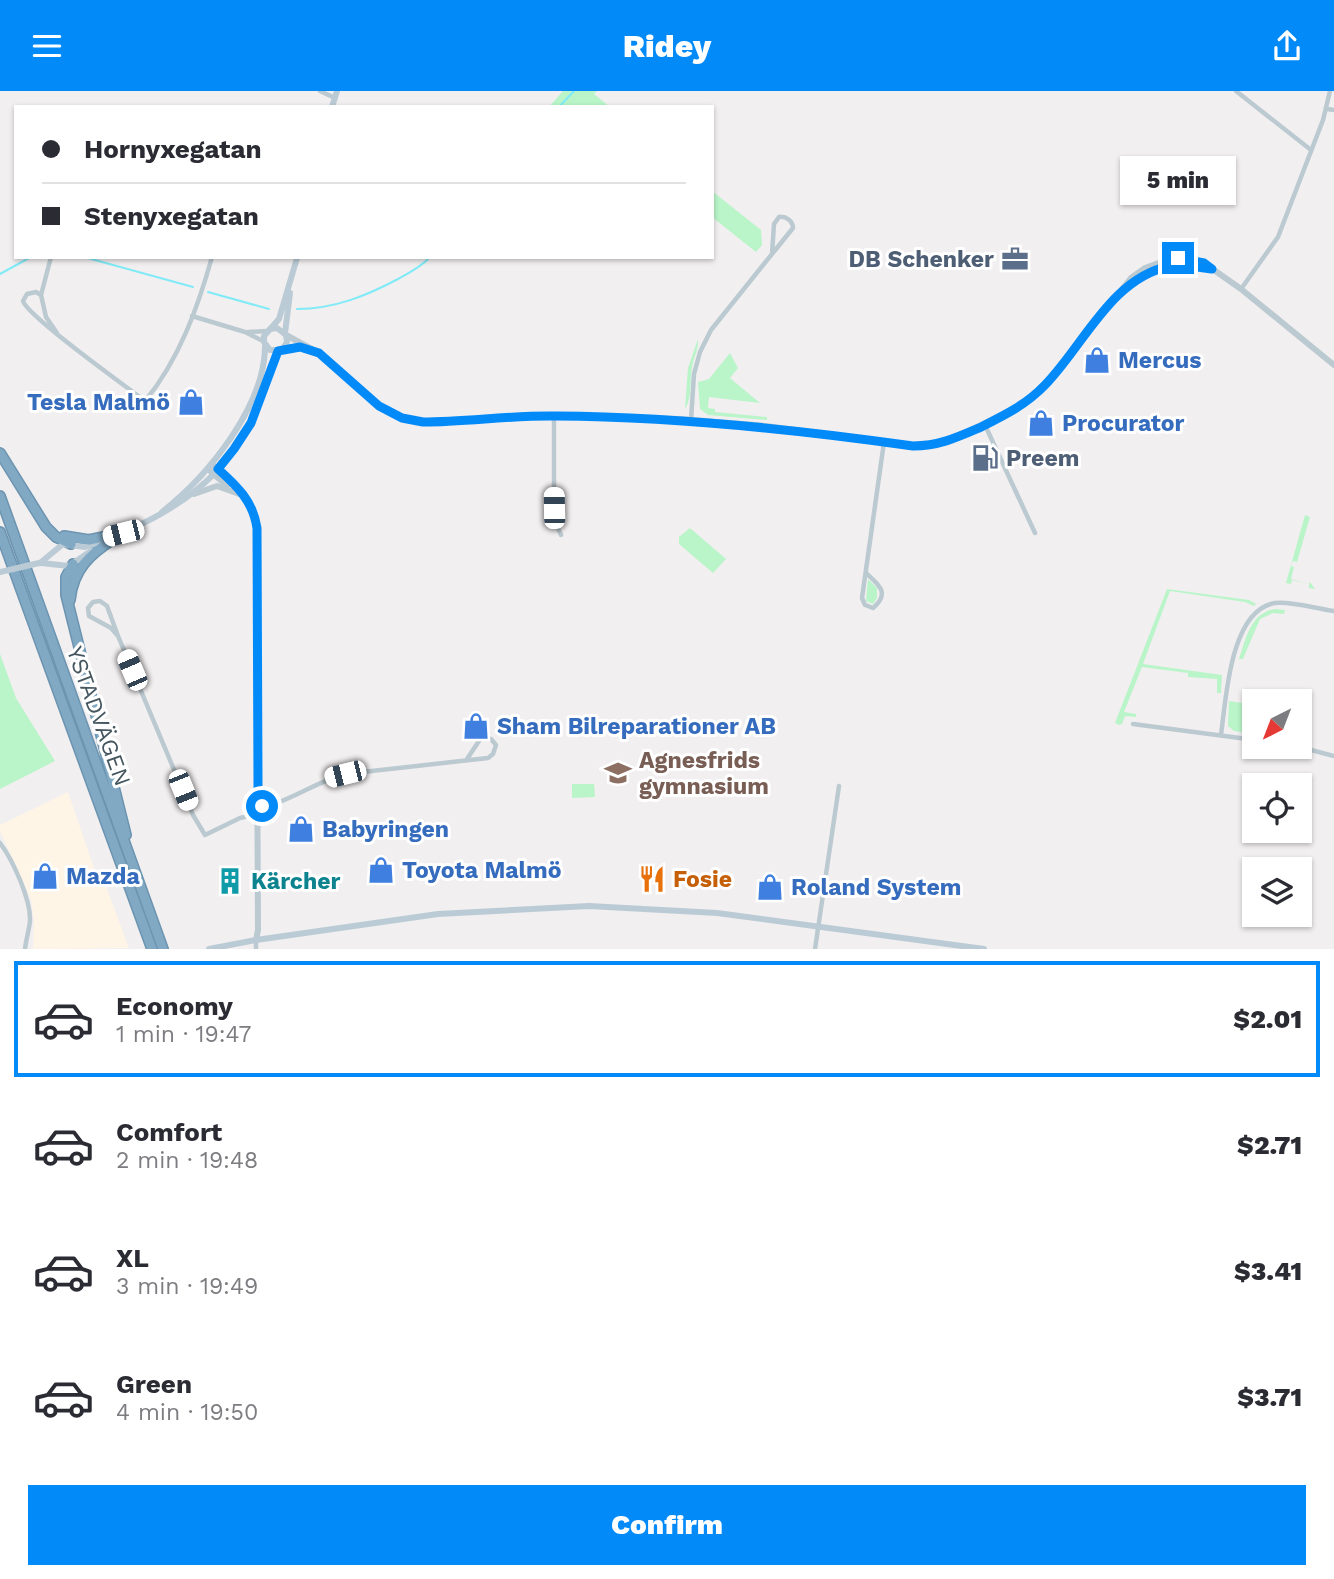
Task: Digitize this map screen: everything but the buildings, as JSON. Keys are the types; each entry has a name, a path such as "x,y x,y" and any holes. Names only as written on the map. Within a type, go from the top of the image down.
{"highway":[{"path":"0,453 50,531 71,544"},
{"name":"YSTADVÄGEN","path":"0,496 163,949"},
{"path":"35,509 51,528 72,538 89,540 123,533"},
{"name":"YSTADVÄGEN","path":"0,532 152,949"},
{"path":"69,609 73,581 82,565 97,550 123,533"},
{"path":"0,548 20,600 29,612"},
{"path":"74,564 65,580 69,609 141,887"}],"main road":[{"path":"40,563 61,545 85,547 150,521 189,497 213,469 249,404 264,365 264,336 279,319 297,259"},
{"path":"150,521 234,449 251,423 280,351 287,342 297,259"},
{"path":"269,330 277,328 286,334"},
{"path":"265,344 270,350 280,351"},
{"path":"0,572 40,563 67,566 74,564 105,541"},
{"path":"71,544 78,553 74,564"},
{"path":"208,949 438,914 589,906 717,913 984,949"}],"street":[{"path":"320,91 336,94"},
{"path":"1236,91 1311,149"},
{"path":"1241,289 1278,237 1326,109 1332,100 1330,91"},
{"path":"1326,109 1334,110"},
{"path":"691,420 695,366 706,338 793,228 792,222 786,218 779,217 774,224 772,254"},
{"path":"50,259 41,295 46,317 57,333"},
{"path":"41,295 30,292 24,298 23,304 145,401 166,373 192,316 211,259"},
{"path":"286,334 319,353 379,406 413,421 554,416 691,420 766,426 913,446 938,444 985,425 1023,404 1046,384 1124,285 1145,268 1172,262 1212,269 1241,289 1334,365"},
{"path":"192,316 245,332 265,344"},
{"path":"245,332 269,330"},
{"path":"280,351 300,347 319,353"},
{"path":"554,416 554,520 561,535"},
{"path":"985,425 1035,533"},
{"path":"866,573 881,589 880,601 873,608 865,605 862,598 884,442"},
{"path":"213,469 230,489 248,501"},
{"path":"213,469 248,501 254,512 257,528 256,949"},
{"path":"189,497 211,487 230,489"},
{"path":"118,636 111,628 89,616 88,610 93,602 100,601 107,606 193,815 205,835 258,810 284,802 328,778 484,759 493,754 495,745 491,739 484,737 479,727"},
{"path":"1221,734 1228,677 1245,627 1253,614 1265,606 1281,603 1334,611"},
{"path":"1133,724 1242,738"},
{"path":"467,759 477,742 484,737"},
{"path":"1312,751 1334,757"},
{"path":"815,949 839,786"},
{"path":"0,843 28,902 30,919 24,949"}],"shaded area":[{"path":"68,792 97,877 104,881 129,948 33,949 31,899 0,831 0,825"}],"green space":[{"path":"563,91 597,91 594,94 608,105 551,105"},
{"path":"714,193 761,230 762,245 756,252 714,219"},
{"path":"698,339 689,399 685,409 688,368"},
{"path":"730,353 738,368 730,378 760,403 709,397 708,408 715,409 715,412 767,417 767,420 708,415 700,409 698,382 709,379"},
{"path":"1305,515 1310,517 1297,562 1293,561 1291,566 1294,567 1291,579 1309,584 1292,580 1291,584 1286,583"},
{"path":"690,528 726,559 713,573 679,544 679,537"},
{"path":"868,579 877,588 877,598 873,604 866,601"},
{"path":"1167,589 1249,600 1256,604 1254,606 1245,602 1170,591 1143,664 1222,675 1221,693 1217,693 1217,679 1188,677 1188,673 1142,667 1124,712 1136,714 1136,717 1125,716 1119,725 1115,723"},
{"path":"1285,610 1284,614 1273,613 1260,619 1243,659 1239,659 1254,621 1267,611"},
{"path":"0,654 16,698 55,761 0,789"},
{"path":"1229,701 1242,703 1242,732 1234,731 1228,726"},
{"path":"572,784 594,784 595,797 572,798"}],"waterway":[{"path":"561,105 574,91"},
{"path":"0,274 27,259"},
{"path":"91,259 193,287"},
{"path":"297,309 324,307 362,296 411,272 428,259"},
{"path":"208,292 269,309"}],"place":[{"name":"DB Schenker","path":"1015,259"},
{"name":"Mercus","path":"1097,360"},
{"name":"Tesla Malmö","path":"191,402"},
{"name":"Procurator","path":"1041,423"},
{"name":"Preem","path":"985,458"},
{"name":"Sham Bilreparationer AB","path":"476,726"},
{"name":"Agnesfrids gymnasium","path":"618,773"},
{"name":"Babyringen","path":"301,829"},
{"name":"Toyota Malmö","path":"381,870"},
{"name":"Mazda","path":"45,876"},
{"name":"Fosie","path":"652,879"},
{"name":"Kärcher","path":"230,881"},
{"name":"Roland System","path":"770,887"}],"route":[{"path":"262,806 258,807 257,528 254,512 244,494 218,469 251,423 278,351 300,347 319,353 379,406 413,421 554,416 681,419 766,426 927,446 947,442 1003,416 1035,395 1120,293 1143,277 1172,265 1212,269 1195,260 1178,258"}]}
